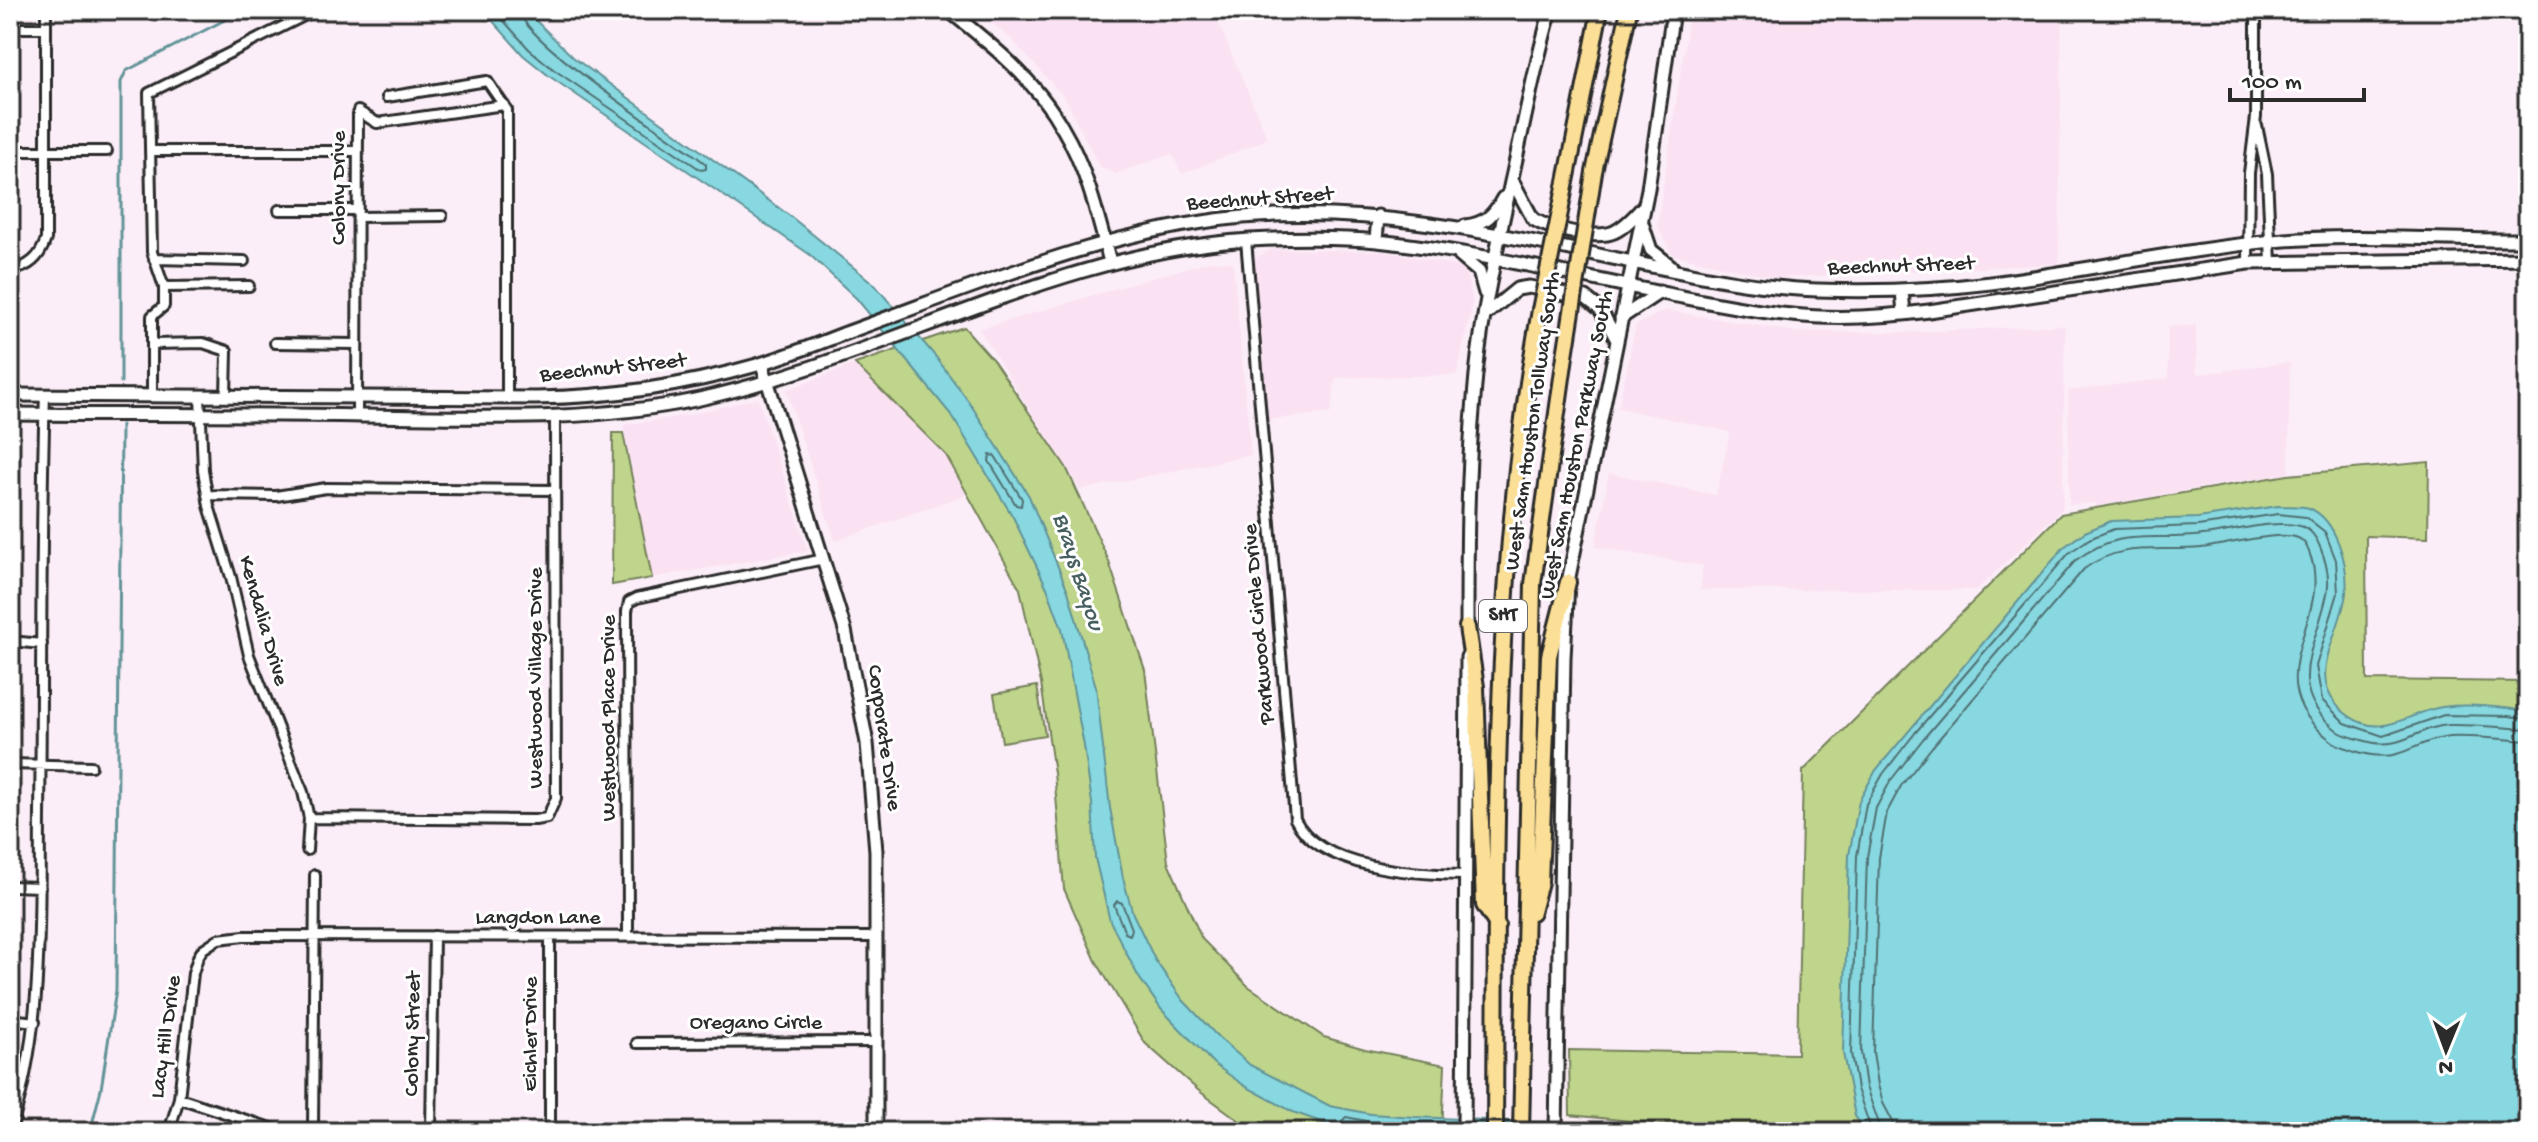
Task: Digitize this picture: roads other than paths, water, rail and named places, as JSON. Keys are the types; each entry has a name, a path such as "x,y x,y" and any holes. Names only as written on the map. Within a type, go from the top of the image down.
{"highway":[{"name":"West Sam Houston Tollway South","path":"1495,1132 1499,713 1504,590 1519,437 1540,310 1600,10"},
{"name":"West Sam Houston Tollway South","path":"1521,1132 1533,584 1594,172 1629,10"},
{"path":"1527,931 1540,882 1549,656 1568,582"},
{"path":"1467,627 1476,687 1484,905 1497,925"}],"main road":[{"path":"948,10 1012,62 1063,128 1095,203 1110,262"},
{"path":"1464,1132 1469,477 1474,395 1494,260 1538,56 1551,10"},
{"name":"West Sam Houston Parkway South","path":"1556,1132 1568,582 1645,206 1673,10"},
{"path":"1512,179 1533,219 1562,229 1590,234 1614,232 1645,206"},
{"path":"1457,227 1482,223 1496,213 1512,179"},
{"name":"Beechnut Street","path":"10,395 573,397 684,384 762,364 983,283 1105,243 1193,223 1244,217 1307,214 1378,216 1457,227 1682,272 1784,288 1902,290 1987,283 2271,241 2528,240"},
{"path":"1376,241 1378,216"},
{"path":"1244,217 1246,240"},
{"path":"1641,222 1655,256 1682,272"},
{"name":"Beechnut Street","path":"10,414 555,418 631,412 692,401 767,380 1052,279 1110,262 1246,240 1332,238 1376,241 1457,253 1746,309 1794,316 1850,318 1904,314 2248,263 2528,259"},
{"path":"2470,260 2472,241"},
{"path":"1457,253 1479,272 1485,310"},
{"path":"2053,274 2057,292"},
{"path":"983,283 990,301"},
{"path":"1485,310 1517,289 1544,290 1586,298 1600,309 1617,340"},
{"path":"1902,290 1904,314"},
{"path":"1621,318 1660,292"},
{"name":"Corporate Drive","path":"762,364 851,655 867,743 875,831 876,1132"},
{"path":"627,392 631,412"},
{"path":"483,417 484,398"}],"street":[{"path":"10,271 33,262 46,239 46,10"},
{"path":"152,396 152,316 164,306 164,287 154,259 149,93 316,10"},
{"path":"2248,263 2249,173 2256,117 2256,10"},
{"path":"10,28 46,28"},
{"path":"387,97 487,81 507,110 507,398"},
{"name":"Colony Drive","path":"357,416 358,111 377,123 504,105"},
{"path":"2256,117 2267,174 2271,262"},
{"path":"10,151 107,151"},
{"path":"151,151 358,151"},
{"path":"279,210 442,216"},
{"name":"Parkwood Circle Drive","path":"1246,240 1295,819 1306,836 1318,844 1361,863 1395,872 1465,875"},
{"path":"154,259 244,261"},
{"path":"164,287 249,286"},
{"path":"152,344 203,343 227,351 226,397"},
{"path":"275,343 357,344"},
{"path":"10,1132 28,1069 35,1022 40,887 45,395"},
{"name":"Kendalia Drive","path":"200,396 207,495 249,655 303,792 309,818 307,850"},
{"name":"Westwood Village Drive","path":"309,818 547,818 556,798 555,418"},
{"path":"207,495 276,496 326,488 555,490"},
{"name":"Westwood Place Drive","path":"628,937 629,602 824,559"},
{"path":"10,641 42,644"},
{"path":"10,764 91,766"},
{"path":"313,1132 315,875"},
{"path":"10,886 40,887"},
{"name":"Langdon Lane","path":"203,949 229,936 876,937"},
{"name":"Colony Street","path":"431,1132 434,936"},
{"name":"Eichler Drive","path":"550,937 550,1132"},
{"name":"Lacy Hill Drive","path":"169,1132 179,1098 193,973 203,949"},
{"path":"10,1019 35,1022"},
{"name":"Oregano Circle","path":"637,1043 876,1042"},
{"path":"179,1098 283,1132"}],"water":[{"path":"483,10 525,10 574,58 790,216 874,284 936,357 969,402 1029,496 1068,591 1096,687 1110,808 1133,914 1155,960 1183,1000 1218,1037 1250,1065 1330,1106 1371,1114 1651,1127 1686,1132 1349,1132 1293,1112 1245,1086 1214,1064 1161,1009 1138,976 1110,921 1095,858 1084,746 1062,629 1047,588 1013,517 952,416 857,299 809,254 549,76 523,55"},
{"path":"2278,506 2305,507 2319,514 2339,545 2346,593 2325,673 2327,688 2349,716 2361,723 2385,725 2452,706 2497,707 2528,712 2528,1132 1866,1132 1855,1116 1843,1053 1849,855 1859,801 1876,770 2064,547 2085,532 2111,521 2198,518"}],"waterway":[{"path":"121,382 121,82 126,71 244,10"},
{"path":"90,1132 101,1089 116,990 121,425"}],"water label":[{"name":"Brays Bayou","path":"1077,572"}]}
